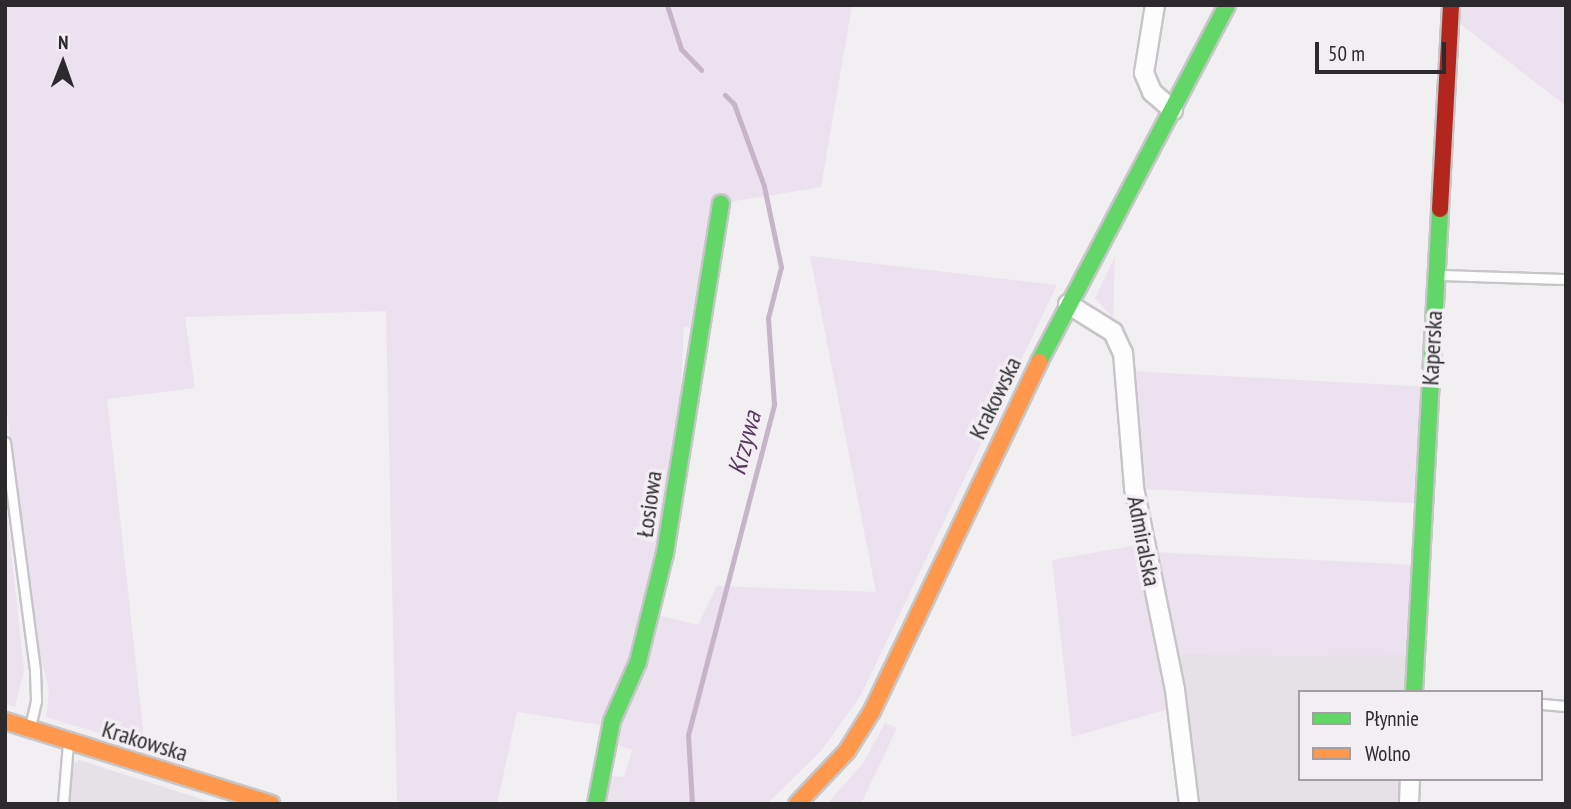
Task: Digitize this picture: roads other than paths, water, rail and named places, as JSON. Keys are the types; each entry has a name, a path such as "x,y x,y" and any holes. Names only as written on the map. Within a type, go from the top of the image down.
{"street":[{"path":"1155,5 1144,73 1152,92 1173,110"},
{"name":"Krakowska","path":"797,804 847,751 872,711 1068,304 1227,5"},
{"name":"Kaperska","path":"1414,690 1451,5"},
{"name":"Łosiowa","path":"596,804 612,721 638,662 665,553 721,203"},
{"name":"Admiralska","path":"1068,304 1112,332 1123,353 1134,488 1175,690 1189,804"},
{"name":"Krakowska","path":"5,721 271,804"},
{"path":"1409,804 1410,781"}],"lane":[{"path":"1436,275 1566,279"},
{"path":"5,442 35,671 36,701 29,728"},
{"path":"1543,705 1566,706"},
{"path":"63,804 68,741"}],"waterway":[{"name":"Krzywa","path":"667,5 681,49 701,70"},
{"name":"Krzywa","path":"692,804 688,735 774,404 768,318 781,267 764,186 734,104 725,95"}]}
